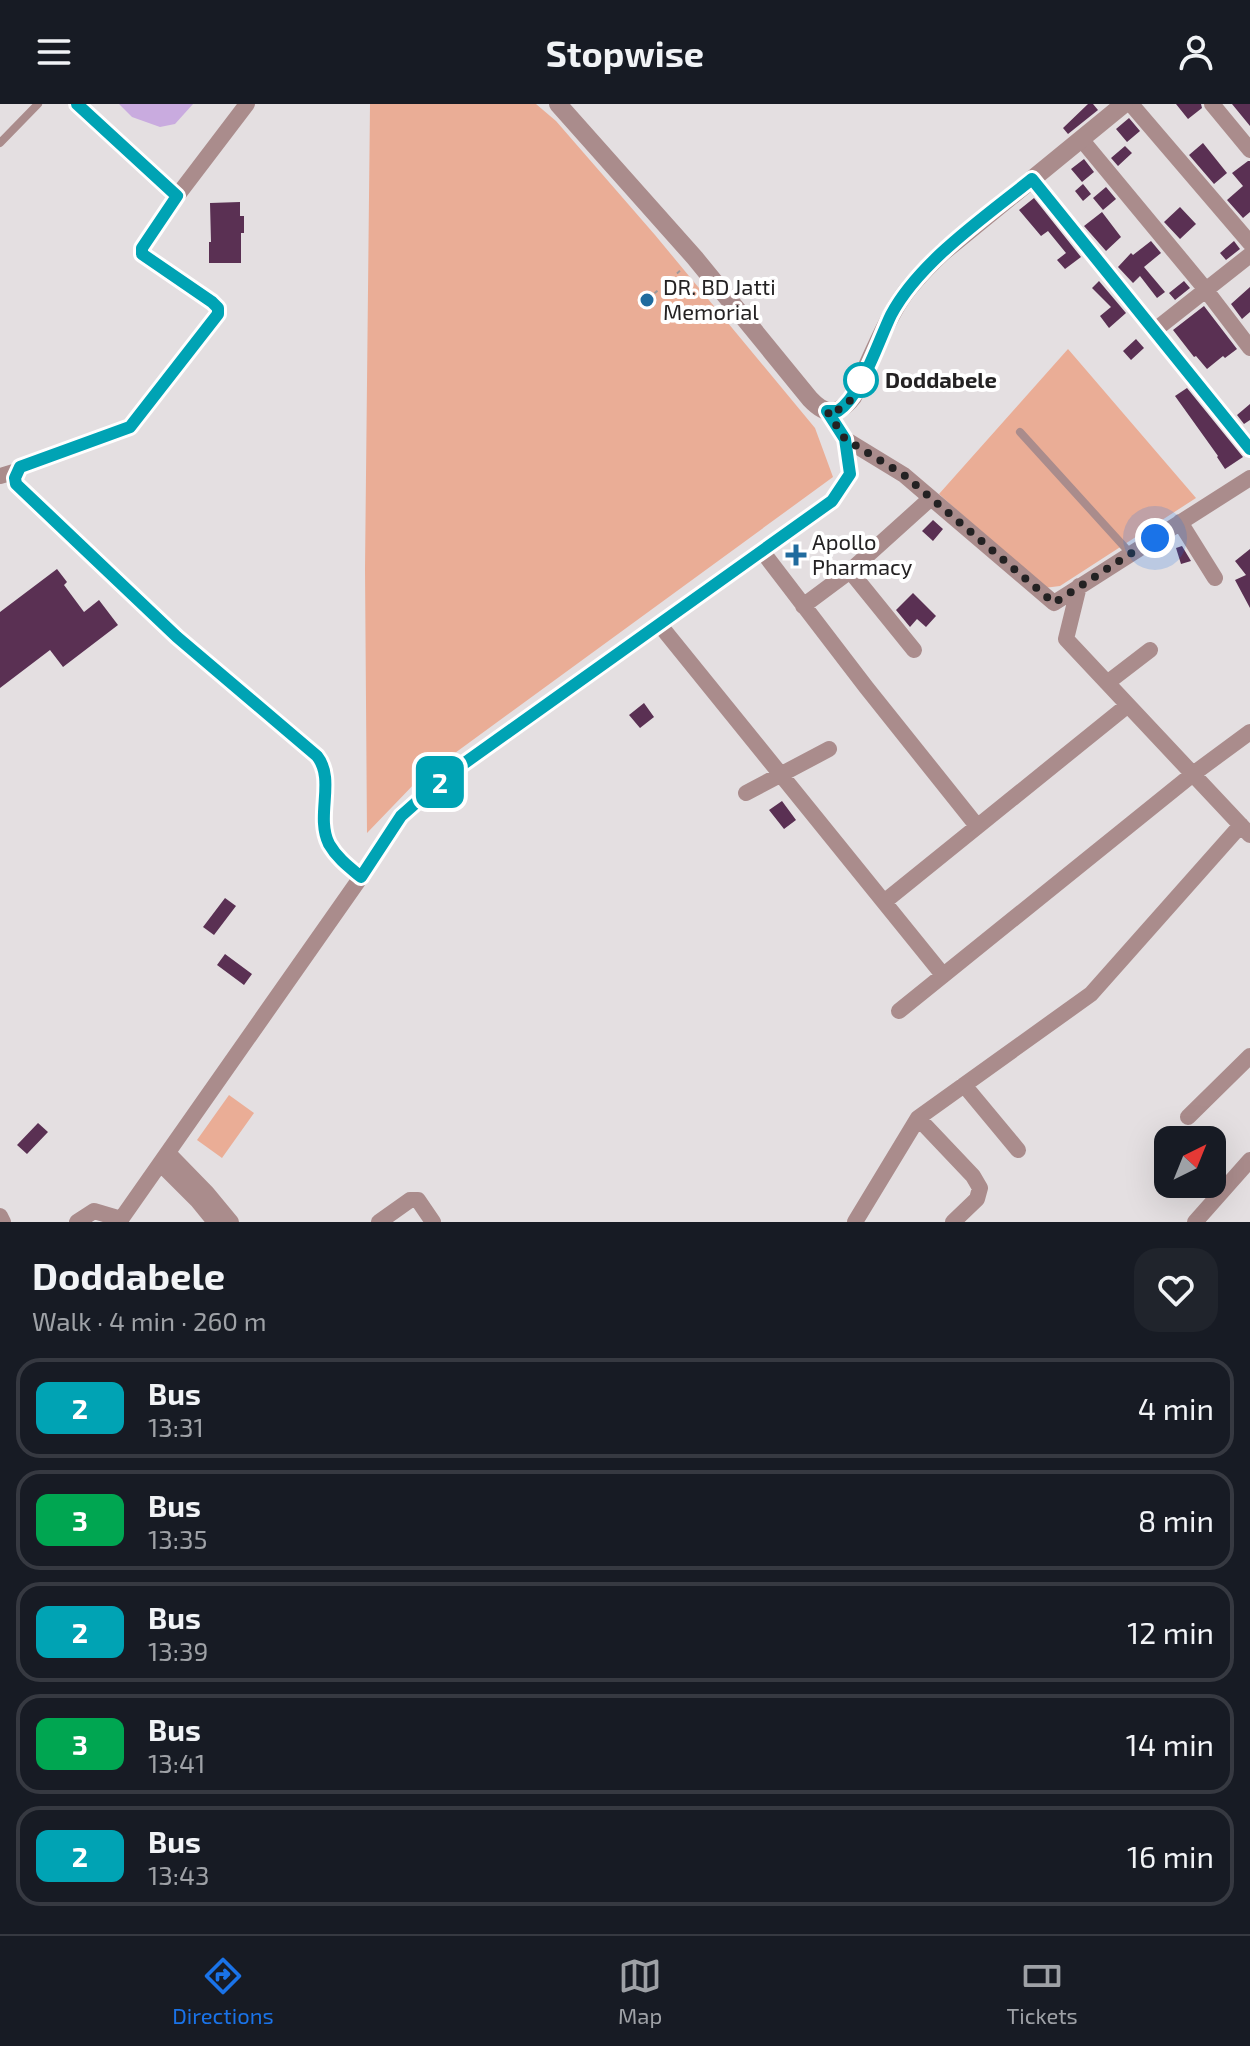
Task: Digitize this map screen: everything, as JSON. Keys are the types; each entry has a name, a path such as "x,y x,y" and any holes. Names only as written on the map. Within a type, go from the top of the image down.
{"street":[{"path":"247,104 142,248 142,254 212,302 218,308 218,314 130,427 20,467 15,478 16,484 177,637 317,756 325,768 323,821 328,843 344,863 361,877"},
{"path":"558,104 695,258 810,399 827,411 838,411 853,397 890,317 913,283 943,252 1124,104"},
{"path":"1131,104 1250,243"},
{"path":"1212,104 1250,150"},
{"path":"1081,139 1250,348"},
{"path":"1032,179 1250,449"},
{"path":"1155,330 1250,255"},
{"path":"77,1222 94,1211 120,1221 401,816 445,777 832,501 850,474 845,439 827,411"},
{"path":"845,439 904,475 1054,603 1249,480"},
{"path":"0,476 17,471"},
{"path":"803,606 850,571 931,498"},
{"path":"1180,522 1215,578"},
{"path":"762,551 977,826"},
{"path":"850,571 914,650"},
{"path":"855,1222 918,1118 1091,994 1245,830 1066,639 1079,586"},
{"path":"659,624 943,975"},
{"path":"1107,683 1150,650"},
{"path":"884,902 1128,705"},
{"path":"899,1011 1193,774 1250,732"},
{"path":"746,793 829,749"},
{"path":"1188,1117 1250,1056"},
{"path":"964,1085 1018,1150"},
{"path":"918,1118 973,1176 980,1188 977,1199 953,1222"},
{"path":"165,1159 215,1222"},
{"path":"165,1159 207,1193 231,1222"},
{"path":"1195,1222 1250,1160"},
{"path":"379,1222 410,1200 418,1200 433,1222"},
{"path":"0,1216 3,1222"}],"lane":[{"path":"0,143 38,104"},
{"path":"77,104 177,196"},
{"path":"1020,432 1130,553"}],"path":[{"path":"647,300 695,258"}],"shaded area":[{"path":"119,104 193,104 175,124 160,127 132,117"},
{"path":"370,104 536,104 556,121 655,235 815,428 833,477 418,780 367,833 365,569"},
{"path":"1068,349 1196,498 1060,586 1044,588 939,494"},
{"path":"229,1095 254,1113 222,1158 197,1140"}],"building":[{"path":"1088,104 1093,104 1098,110 1068,134 1063,128"},
{"path":"1176,104 1201,104 1202,108 1188,119"},
{"path":"1232,104 1250,104 1250,126"},
{"path":"1129,118 1140,131 1127,142 1116,129"},
{"path":"1203,143 1227,173 1214,184 1189,155"},
{"path":"1125,146 1132,153 1118,166 1111,158"},
{"path":"1084,159 1094,172 1082,182 1071,169"},
{"path":"1248,161 1250,212 1243,218 1227,200 1243,186 1232,173"},
{"path":"1083,184 1091,194 1083,201 1075,191"},
{"path":"1106,187 1116,199 1103,210 1093,198"},
{"path":"1034,198 1081,257 1065,269 1057,260 1066,253 1048,231 1041,236 1019,210"},
{"path":"240,202 240,216 244,216 241,263 209,263 210,203"},
{"path":"1180,207 1196,224 1180,239 1164,222"},
{"path":"1102,212 1121,237 1106,251 1084,226"},
{"path":"1151,241 1161,253 1144,267 1165,292 1157,298 1140,276 1133,283 1118,267 1131,253 1133,255"},
{"path":"1234,241 1240,249 1226,260 1220,253"},
{"path":"1099,281 1126,313 1109,328 1100,316 1111,307 1092,288"},
{"path":"1184,281 1190,288 1175,300 1169,293"},
{"path":"1250,287 1250,312 1242,319 1231,304"},
{"path":"1204,306 1237,349 1207,369 1173,330"},
{"path":"1136,339 1144,348 1131,360 1123,351"},
{"path":"1187,388 1243,457 1225,469 1175,396"},
{"path":"1250,404 1250,420 1244,424 1237,415"},
{"path":"933,520 943,529 933,541 922,531"},
{"path":"1182,546 1191,561 1181,564 1176,548"},
{"path":"1250,549 1250,608 1235,580 1246,575 1235,561"},
{"path":"57,569 67,582 64,585 84,612 99,600 118,625 63,667 50,650 0,688 0,612"},
{"path":"913,593 936,616 926,627 917,619 910,627 896,610"},
{"path":"644,703 654,717 640,728 629,715"},
{"path":"782,801 796,820 784,829 769,810"},
{"path":"225,898 236,906 214,935 203,927"},
{"path":"225,954 252,974 244,985 217,965"},
{"path":"38,1123 48,1132 27,1154 17,1145"}],"bus line":[{"name":"2","path":"77,104 177,196 142,248 142,254 212,302 218,308 218,314 130,427 20,467 16,484 177,637 317,756 325,768 323,821 328,843 344,863 361,877 401,816 445,777 832,501 850,474 845,439 827,411 838,411 849,403 897,304 919,276 943,252 1032,179 1250,449"}],"place":[{"name":"DR. BD Jatti Memorial","path":"647,300"},
{"name":"Doddabele","path":"861,380"},
{"name":"Apollo Pharmacy","path":"796,555"}],"route":[{"path":"861,380 865,371 849,403 838,411 827,411 845,439 904,475 1054,603 1155,538"}]}
